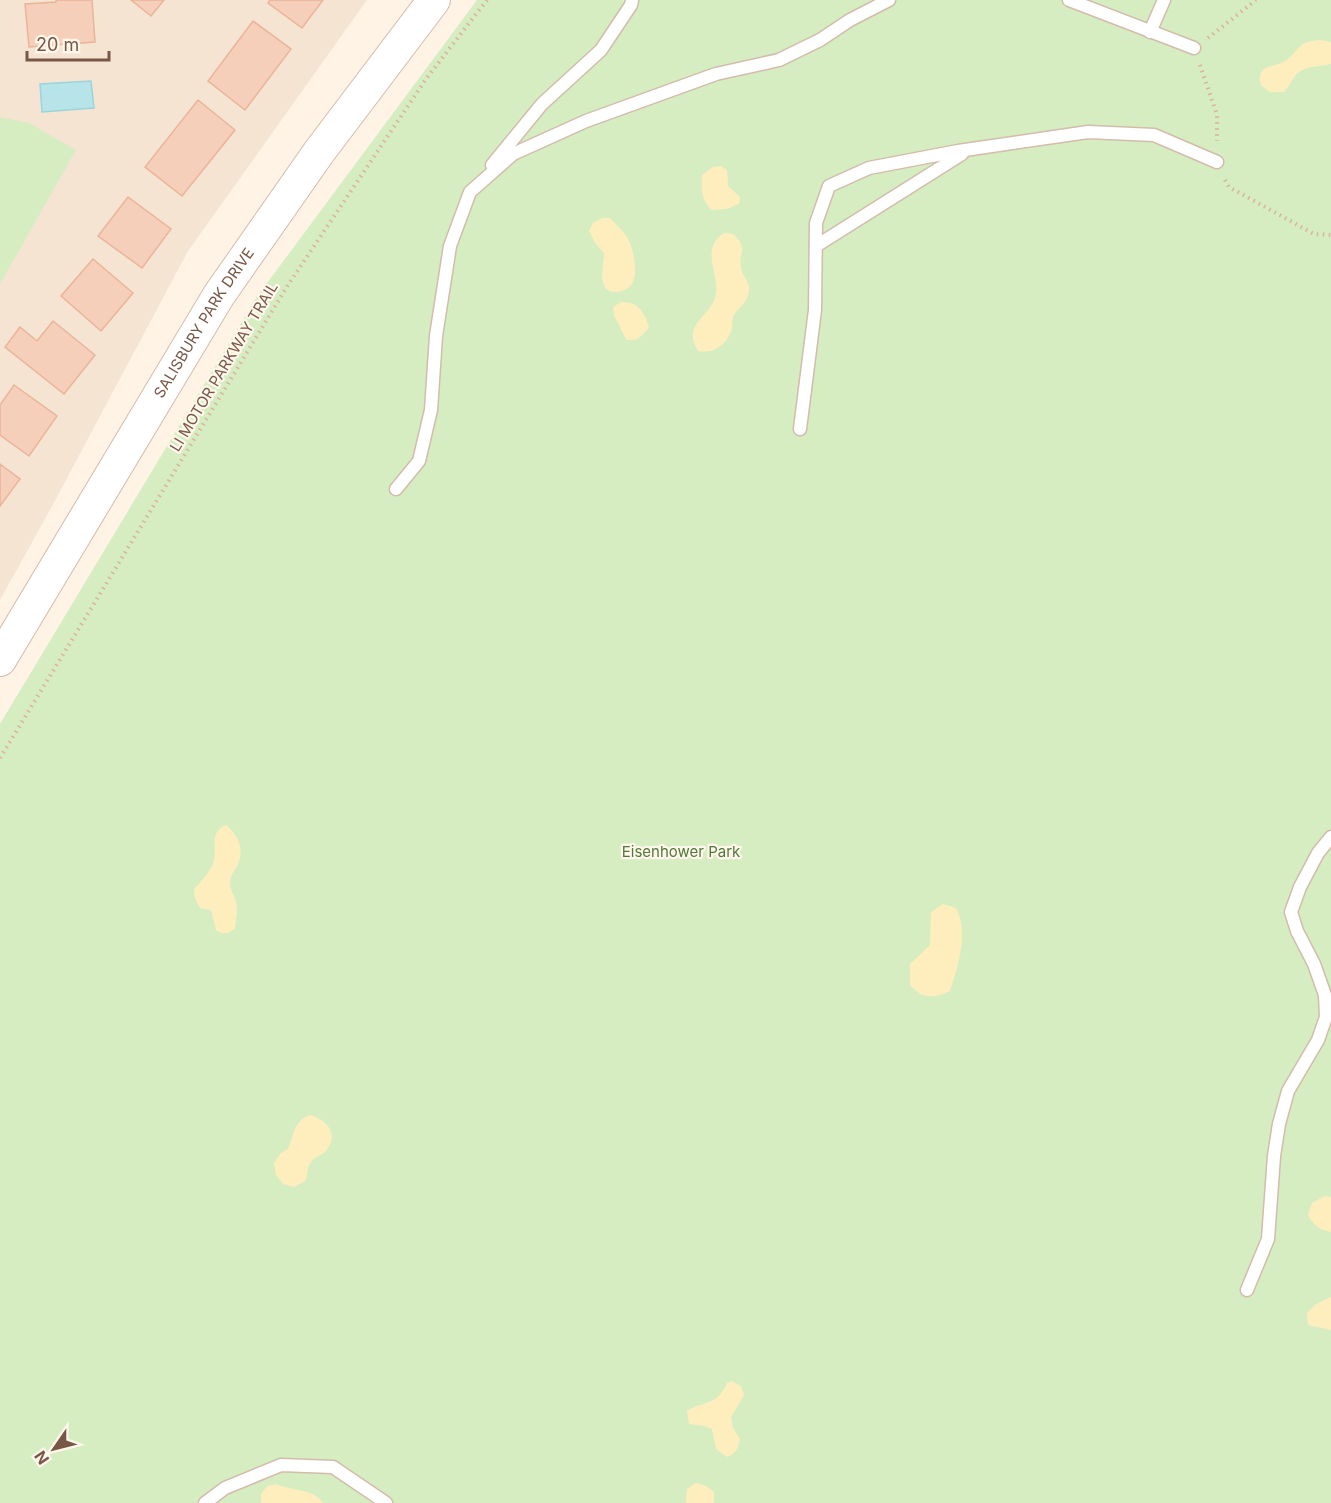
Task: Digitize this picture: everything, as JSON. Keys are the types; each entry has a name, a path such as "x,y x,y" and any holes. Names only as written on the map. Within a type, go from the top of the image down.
{"main road":[{"name":"SALISBURY PARK DRIVE","path":"0,660 219,295 320,152 434,0"}],"lane":[{"path":"396,489 419,461 431,410 436,336 450,246 470,192 542,104 601,50 632,0"},
{"path":"470,192 513,154 586,121 716,74 779,60 820,40 850,20 889,0"},
{"path":"1069,0 1194,48"},
{"path":"1150,32 1164,0"},
{"path":"800,429 814,310 816,223 829,186 869,168 1088,132 1154,135 1217,162"},
{"path":"816,246 968,150"},
{"path":"1247,1290 1268,1239 1274,1156 1279,1124 1288,1091 1318,1040 1326,1017 1324,995 1318,975 1297,931 1292,912 1300,887 1318,853 1331,837"},
{"path":"205,1503 225,1488 281,1465 333,1467 386,1503"}],"path":[{"name":"LI MOTOR PARKWAY TRAIL","path":"0,758 288,285 426,79 488,0"},
{"path":"1256,0 1194,48 1217,115 1217,162 1229,187 1314,234 1331,235"}],"shaded area":[{"path":"0,0 367,0 188,251 0,600"}],"green space":[{"name":"Eisenhower Park","path":"477,0 1331,0 1331,1503 0,1503 0,724 256,298"},
{"path":"0,117 29,123 76,150 0,284"}],"sand":[{"path":"1320,40 1331,42 1331,64 1299,72 1284,92 1270,92 1261,85 1260,78 1264,69 1288,59 1304,43"},
{"path":"721,166 727,170 728,186 740,197 739,204 726,209 712,210 702,194 702,175 713,167"},
{"path":"602,218 610,218 621,230 629,240 633,252 634,280 626,290 613,292 604,285 602,274 604,253 595,243 589,231 593,223"},
{"path":"724,233 733,234 741,243 741,268 749,290 744,303 734,315 731,332 725,341 718,348 703,352 698,351 694,342 694,328 715,298 713,247 716,240"},
{"path":"621,302 636,306 645,317 649,327 637,339 627,340 614,316 613,307"},
{"path":"226,825 237,839 240,854 230,881 237,905 235,929 221,933 216,930 211,910 200,908 194,889 211,868 215,855 217,831"},
{"path":"943,904 956,908 960,917 961,950 950,991 929,996 919,993 910,985 910,964 930,945 931,912"},
{"path":"310,1115 322,1120 330,1128 332,1139 330,1145 310,1163 305,1181 294,1187 283,1184 276,1175 274,1163 281,1153 288,1149 300,1121"},
{"path":"1325,1196 1331,1197 1331,1232 1317,1226 1308,1215 1312,1203"},
{"path":"1331,1297 1331,1330 1308,1325 1307,1313 1316,1304"},
{"path":"732,1381 741,1386 744,1395 731,1417 733,1428 740,1439 735,1452 727,1457 716,1449 712,1429 689,1424 687,1411 715,1399 727,1383"},
{"path":"696,1483 714,1492 714,1503 686,1503 687,1489"},
{"path":"276,1484 315,1495 323,1503 261,1503 261,1494 267,1486"}],"water":[{"path":"91,81 94,108 42,112 40,84"}],"building":[{"path":"56,0 92,0 95,42 29,47 25,4 56,2"},
{"path":"131,0 164,0 151,16"},
{"path":"270,0 323,0 302,28 268,3"},
{"path":"253,21 291,49 245,110 208,81"},
{"path":"198,100 235,130 182,196 145,167"},
{"path":"128,197 171,229 142,268 98,236"},
{"path":"93,259 133,293 101,331 61,296"},
{"path":"53,321 95,355 64,394 5,347 20,327 37,341"},
{"path":"14,385 57,416 29,456 0,435 0,405"},
{"path":"0,464 20,479 0,506"}]}
